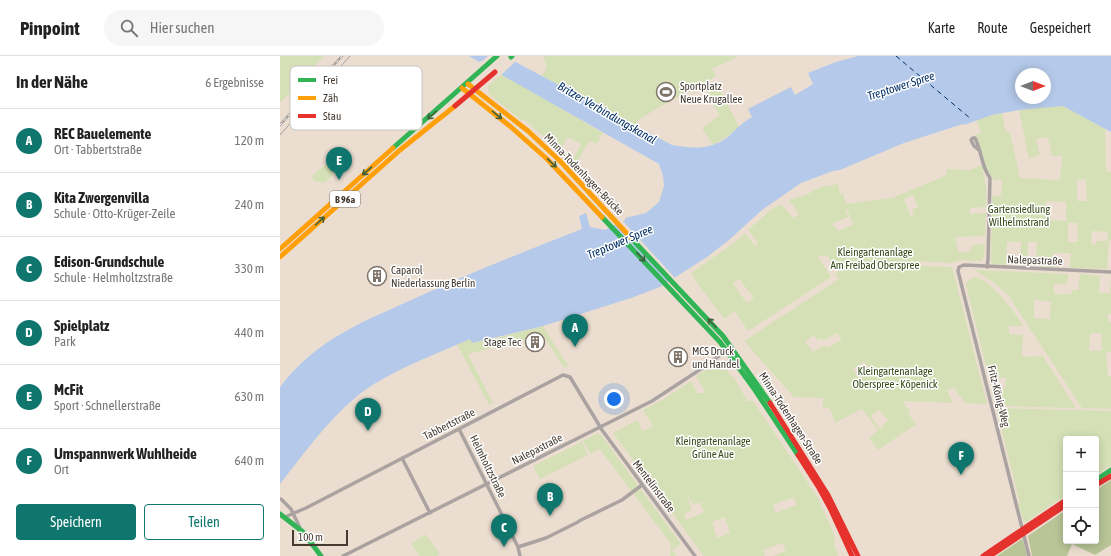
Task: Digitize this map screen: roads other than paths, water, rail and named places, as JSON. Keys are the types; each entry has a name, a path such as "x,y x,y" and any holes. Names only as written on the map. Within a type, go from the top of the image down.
{"main road":[{"name":"B 96a","path":"422,123 468,84 497,56"},
{"name":"B 96a","path":"280,257 400,150 495,72"},
{"path":"468,84 475,89"},
{"path":"462,88 470,94"},
{"name":"Minna-Todenhagen-Brücke","path":"475,89 528,131 570,171 691,301"},
{"name":"Minna-Todenhagen-Brücke","path":"470,94 523,136 563,174 686,306"},
{"name":"B 96a","path":"280,249 414,130"},
{"name":"Minna-Todenhagen-Straße","path":"691,301 760,388 833,503 849,541 858,556"},
{"name":"Minna-Todenhagen-Straße","path":"686,306 728,348 819,488 852,556"},
{"path":"1099,478 1111,470"},
{"path":"1099,483 1111,476"},
{"path":"990,556 1063,502"},
{"path":"983,556 1063,507"},
{"path":"282,516 302,530 321,556"}],"street":[{"path":"980,151 985,171 990,178 991,183 987,267"},
{"name":"Nalepastraße","path":"958,267 964,265 1111,272"},
{"name":"Fritz-König-Weg","path":"958,267 1029,556"},
{"name":"Nalepastraße","path":"343,556 659,397 704,367 728,348"},
{"name":"Tabbertstraße","path":"282,516 294,514 563,375 570,377 600,427"},
{"name":"Mentelinstraße","path":"600,427 695,556"},
{"name":"Helmholtzstraße","path":"459,429 518,548 520,556"},
{"path":"402,458 430,513"},
{"path":"518,548 544,538 620,501 642,485"},
{"path":"280,499 288,505 302,530"}],"water":[{"path":"469,56 504,56 672,145 695,148 710,146 730,135 752,117 748,109 791,87 795,95 813,84 808,73 836,62 858,56 1111,56 1111,132 1063,106 1019,110 992,115 904,143 840,170 833,171 801,183 762,210 729,240 707,257 660,287 631,298 543,326 472,343 470,339 385,377 360,394 335,417 280,484 280,387 310,355 344,332 381,314 501,261 582,229 579,216 586,213 590,227 605,230 625,220 625,218 646,213 659,202 664,186 663,176 659,164 507,78 481,61 479,62"}],"tram line":[{"path":"341,66 350,56"},
{"path":"280,135 290,124"},
{"path":"344,556 380,537"}],"railway":[{"path":"333,66 342,56"},
{"path":"280,125 290,114"}],"place":[{"name":"Sportplatz Neue Krugallee","path":"666,92"},
{"name":"McFit","path":"339,180"},
{"name":"Caparol Niederlassung Berlin","path":"377,276"},
{"name":"Stage Tec","path":"535,342"},
{"name":"REC Bauelemente","path":"575,347"},
{"name":"MCS Druck und Handel","path":"678,357"},
{"name":"Spielplatz","path":"368,431"},
{"name":"Umspannwerk Wuhlheide","path":"961,475"},
{"name":"Kita Zwergenvilla","path":"550,516"},
{"name":"Edison-Grundschule","path":"504,547"}],"water label":[{"name":"Treptower Spree","path":"901,86"},
{"name":"Britzer Verbindungskanal","path":"607,113"},
{"name":"Treptower Spree","path":"620,242"}],"park label":[{"name":"Gartensiedlung Wilhelmstrand","path":"1019,215"},
{"name":"Kleingartenanlage Am Freibad Oberspree","path":"875,258"},
{"name":"Kleingartenanlage Oberspree - Köpenick","path":"895,377"},
{"name":"Kleingartenanlage Grüne Aue","path":"713,447"}]}
